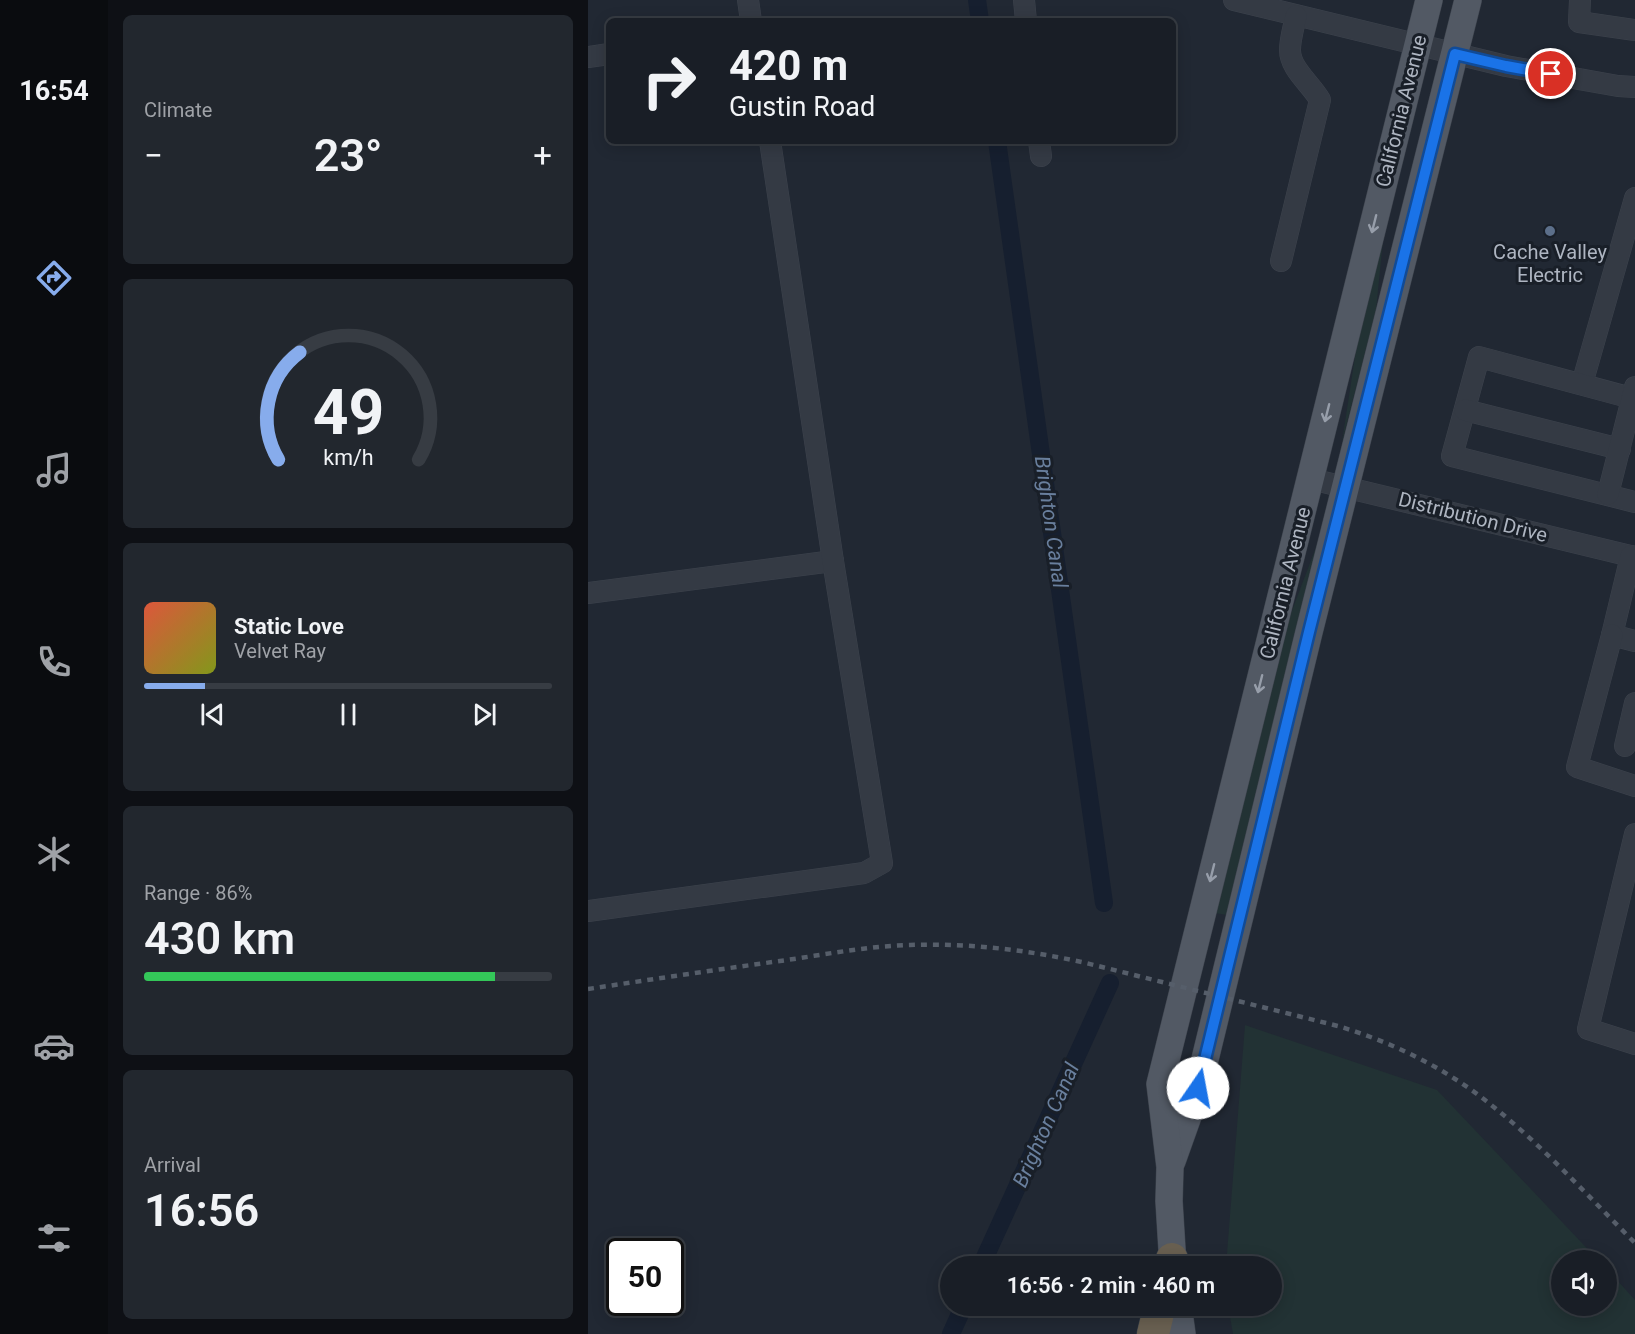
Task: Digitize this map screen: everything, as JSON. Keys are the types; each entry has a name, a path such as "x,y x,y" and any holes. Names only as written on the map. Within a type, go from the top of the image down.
{"highway":[{"path":"1153,1334 1157,1316"}],"main road":[{"name":"California Avenue","path":"1172,1256 1170,1167 1160,1084 1429,0"},
{"name":"California Avenue","path":"1170,1167 1198,1088 1468,0"},
{"path":"1180,1316 1182,1334"}],"street":[{"path":"748,0 751,18"},
{"path":"1024,0 1026,18"},
{"path":"1234,0 1506,66 1635,87"},
{"path":"1580,0 1579,22 1635,30"},
{"path":"1281,261 1320,100 1293,63 1290,50 1296,16"},
{"path":"588,57 606,54"},
{"path":"588,911 864,873 882,863 833,561 770,144"},
{"path":"1582,384 1635,198"},
{"path":"1608,494 1634,395 1479,357 1452,456 1635,501"},
{"path":"1465,410 1620,449"},
{"name":"Distribution Drive","path":"1311,478 1633,556"},
{"path":"1633,556 1577,767 1635,786"},
{"path":"588,593 833,561"},
{"path":"1612,635 1635,641"},
{"path":"1625,746 1635,703"},
{"path":"1635,834 1588,1029 1635,1044"}],"shaded area":[{"path":"1383,240 1376,310 1342,442 1358,337"},
{"path":"1321,534 1227,915 1215,913 1282,637"},
{"path":"1245,1025 1437,1090 1589,1250 1551,1250 1551,1316 1617,1316 1617,1280 1635,1300 1635,1334 1233,1334 1230,1316 1282,1316 1282,1256 1227,1256"}],"waterway":[{"name":"Brighton Canal","path":"977,0 980,18"},
{"name":"Brighton Canal","path":"997,144 1104,903"},
{"name":"Brighton Canal","path":"986,1256 1110,983"},
{"name":"Brighton Canal","path":"951,1334 959,1316"}],"railway":[{"path":"588,989 895,946 955,945 999,948 1086,963 1338,1026 1415,1056 1451,1076 1505,1116 1562,1169 1635,1243"}],"place":[{"name":"Cache Valley Electric","path":"1550,231"}],"route":[{"path":"1198,1088 1309,632 1455,54 1551,74"}]}
